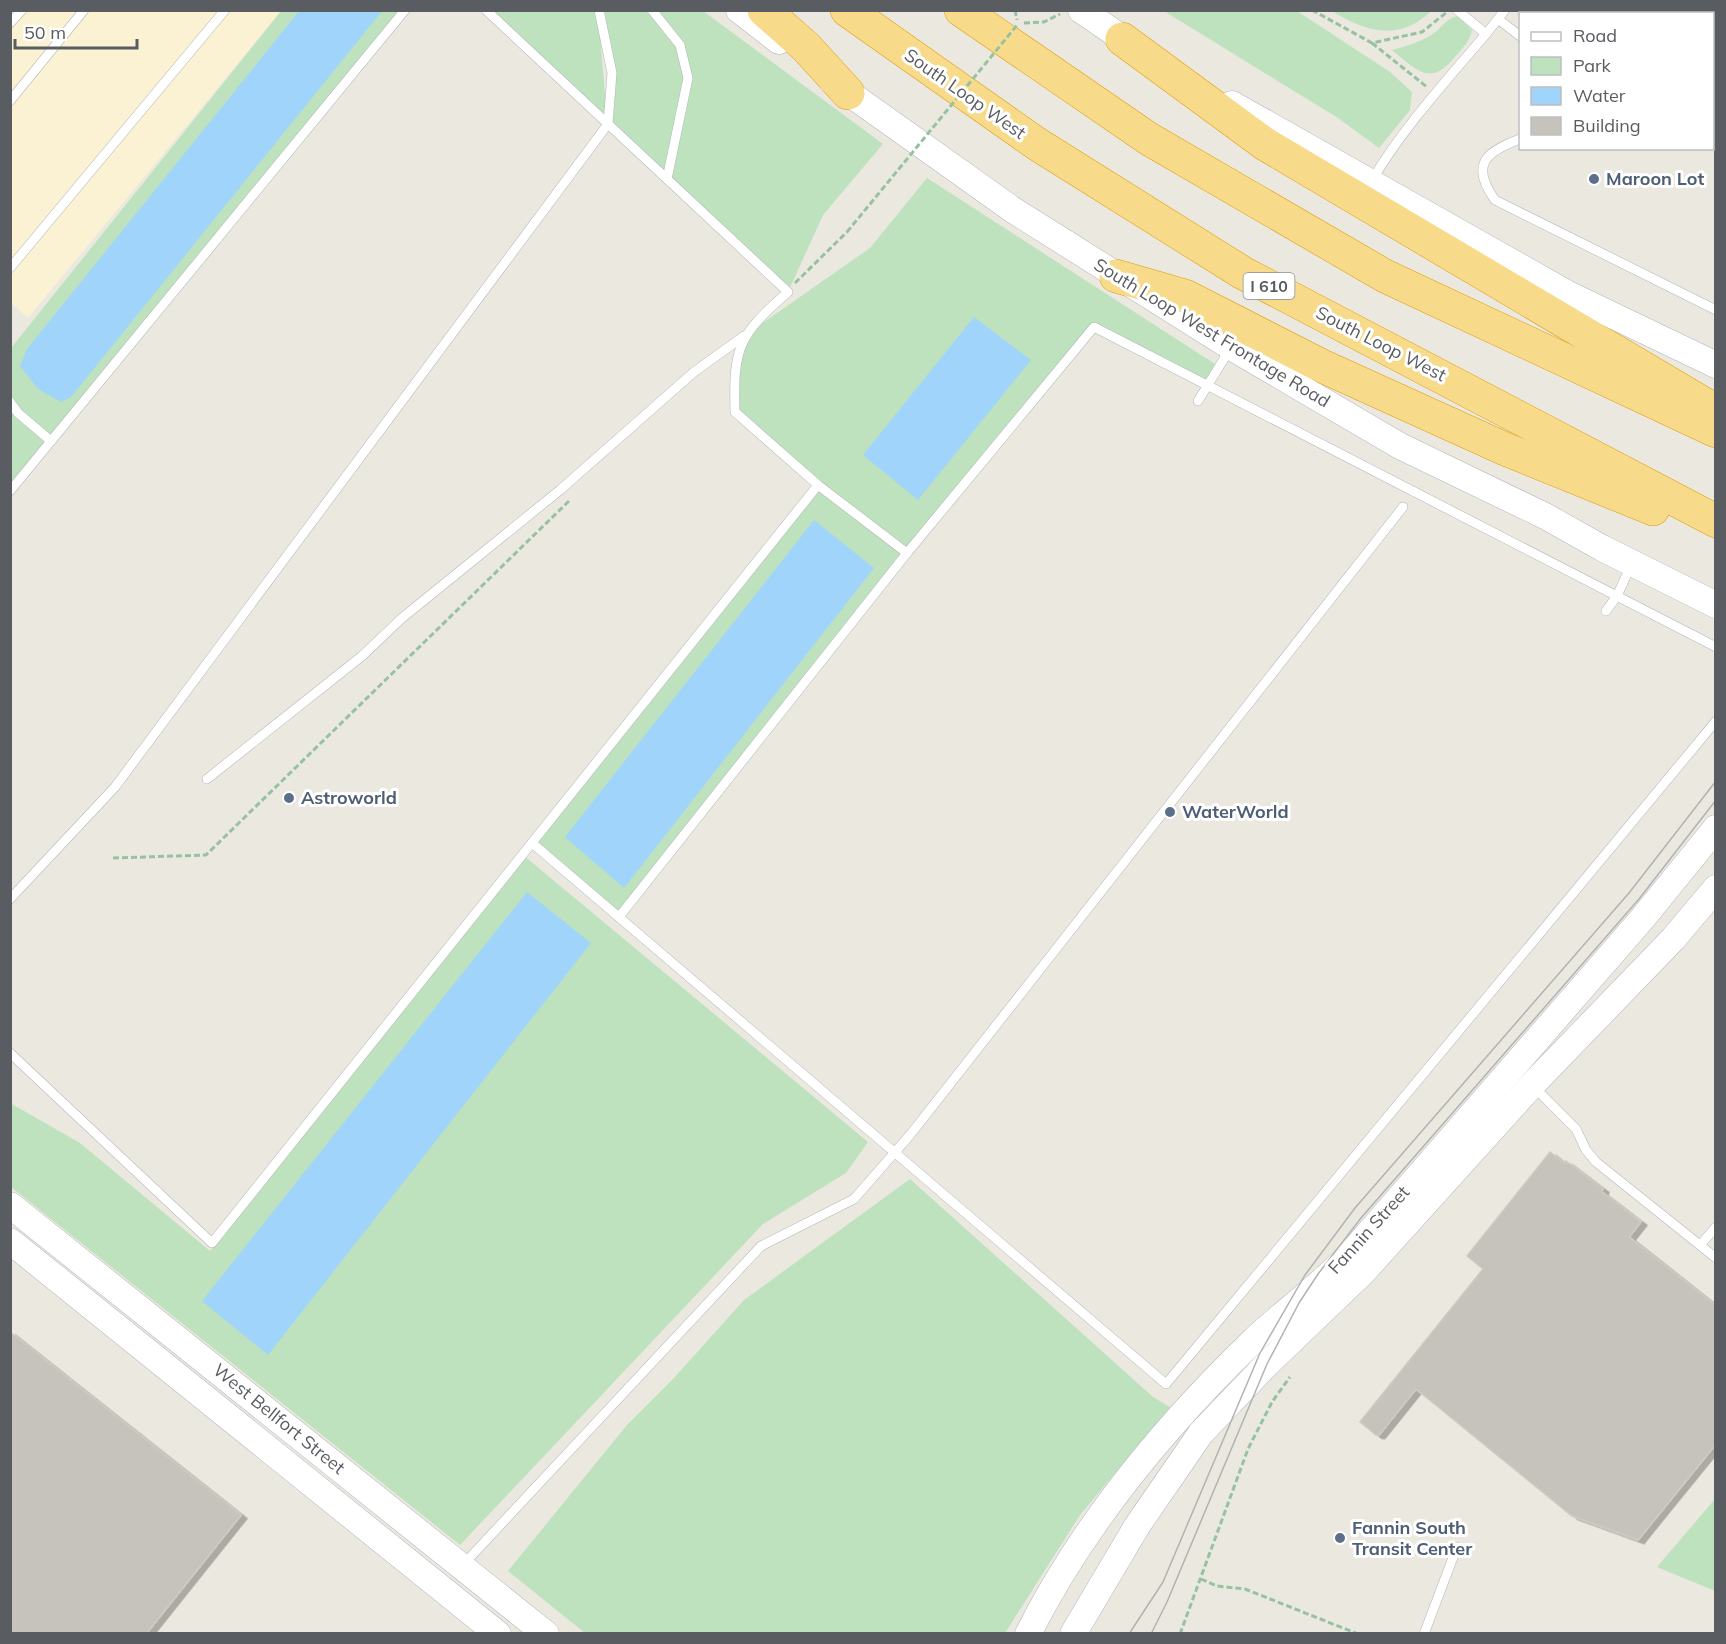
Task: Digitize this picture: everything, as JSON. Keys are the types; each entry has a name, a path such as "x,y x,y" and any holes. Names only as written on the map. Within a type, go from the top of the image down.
{"highway":[{"path":"764,10 806,47 848,93"},
{"name":"South Loop West","path":"847,10 1037,144 1243,273 1716,521"},
{"path":"961,10 1149,139 1385,276 1716,431"},
{"path":"1122,39 1265,144 1716,411"},
{"path":"1116,276 1185,296 1320,365 1505,449 1716,534"}],"main road":[{"name":"South Loop West Frontage Road","path":"739,10 848,93 1013,210 1231,347 1400,446 1545,516 1716,605"},
{"path":"1081,10 1122,39 1370,184 1570,295 1716,365"},
{"name":"Fannin Street","path":"1073,1634 1137,1526 1196,1439 1266,1364 1364,1271 1522,1076 1642,919 1716,828"},
{"name":"Fannin Street","path":"1028,1634 1105,1512 1152,1451 1251,1343 1342,1263 1522,1076 1673,939 1716,888"},
{"name":"West Bellfort Street","path":"10,1205 546,1634"},
{"name":"West Bellfort Street","path":"10,1241 498,1634"}],"lane":[{"path":"10,23 22,10"},
{"path":"10,101 84,10"},
{"path":"11,272 225,10"},
{"path":"10,490 405,10"},
{"path":"207,779 362,656 402,618 560,490 694,372 744,336 755,321 786,291 486,10"},
{"path":"10,899 115,787 608,124 612,73 599,10"},
{"path":"652,10 680,45 688,78 667,179"},
{"path":"1456,10 1486,34"},
{"path":"1370,184 1383,162 1435,94 1505,10"},
{"path":"1498,19 1519,35"},
{"path":"1519,141 1495,149 1488,156 1484,169 1484,184 1496,200 1716,310"},
{"path":"620,917 907,553 1094,327 1716,647"},
{"path":"744,336 734,375 735,412 818,486 907,553"},
{"path":"1198,401 1205,386 1231,347"},
{"path":"10,402 18,413 51,441"},
{"path":"10,1053 212,1243 818,486"},
{"path":"462,1566 761,1246 854,1199 896,1152 1403,507"},
{"path":"1606,611 1617,596 1632,563"},
{"path":"532,843 1166,1384 1716,721"},
{"path":"1522,1076 1576,1129 1586,1150 1596,1162 1716,1258"},
{"path":"1700,1245 1716,1227"},
{"path":"1424,1634 1456,1547"}],"path":[{"path":"786,291 847,232 1018,24 1044,22 1068,10"},
{"path":"1312,10 1372,43 1435,94"},
{"path":"1372,43 1422,32 1449,10"},
{"path":"113,858 206,855 574,496"},
{"path":"1180,1634 1248,1449 1272,1402 1290,1377"},
{"path":"1201,1579 1217,1586 1245,1589 1358,1634"}],"shaded area":[{"path":"10,11 281,11 28,318 11,303"}],"green space":[{"path":"281,11 405,11 11,491 11,348"},
{"path":"486,11 598,11 607,119 612,73 599,11 703,11 883,144 823,215 788,292"},
{"path":"1164,11 1297,11 1390,72 1412,92 1410,110 1379,148 1338,118"},
{"path":"1332,11 1431,11 1407,27 1382,30 1357,24"},
{"path":"1458,16 1472,30 1471,34 1460,51 1438,72 1430,73 1416,69 1392,50 1424,39 1450,19"},
{"path":"927,178 1215,364 1205,386 1094,328 619,917 532,843 818,486 735,412 744,336 870,248"},
{"path":"523,855 868,1142 846,1173 763,1224 460,1545 11,1187 10,1103 80,1143 210,1251"},
{"path":"910,1179 1153,1397 1170,1407 1080,1515 1005,1633 585,1633 508,1571 627,1425 674,1378 744,1300"},
{"path":"1715,1499 1715,1591 1657,1567"}],"water":[{"path":"300,10 382,11 71,397 61,402 38,389 20,366 27,349"},
{"path":"974,317 1031,360 918,500 863,455"},
{"path":"814,520 874,568 624,888 565,837"},
{"path":"527,892 591,943 268,1355 202,1301"}],"building":[{"path":"1550,1152 1603,1189 1602,1192 1641,1222 1629,1237 1716,1306 1716,1444 1638,1540 1572,1516 1416,1389 1379,1435 1360,1422 1483,1269 1467,1256"},
{"path":"10,1332 241,1515 146,1634 10,1634"}],"tram line":[{"path":"1129,1634 1163,1582 1260,1353 1305,1275 1355,1208 1629,893 1716,781"},
{"path":"1151,1634 1167,1602 1267,1364 1299,1303 1318,1274 1361,1218 1639,899 1716,800"}],"place":[{"name":"Maroon Lot","path":"1594,179"},
{"name":"Astroworld","path":"289,798"},
{"name":"WaterWorld","path":"1170,812"},
{"name":"Fannin South Transit Center","path":"1340,1538"}]}
